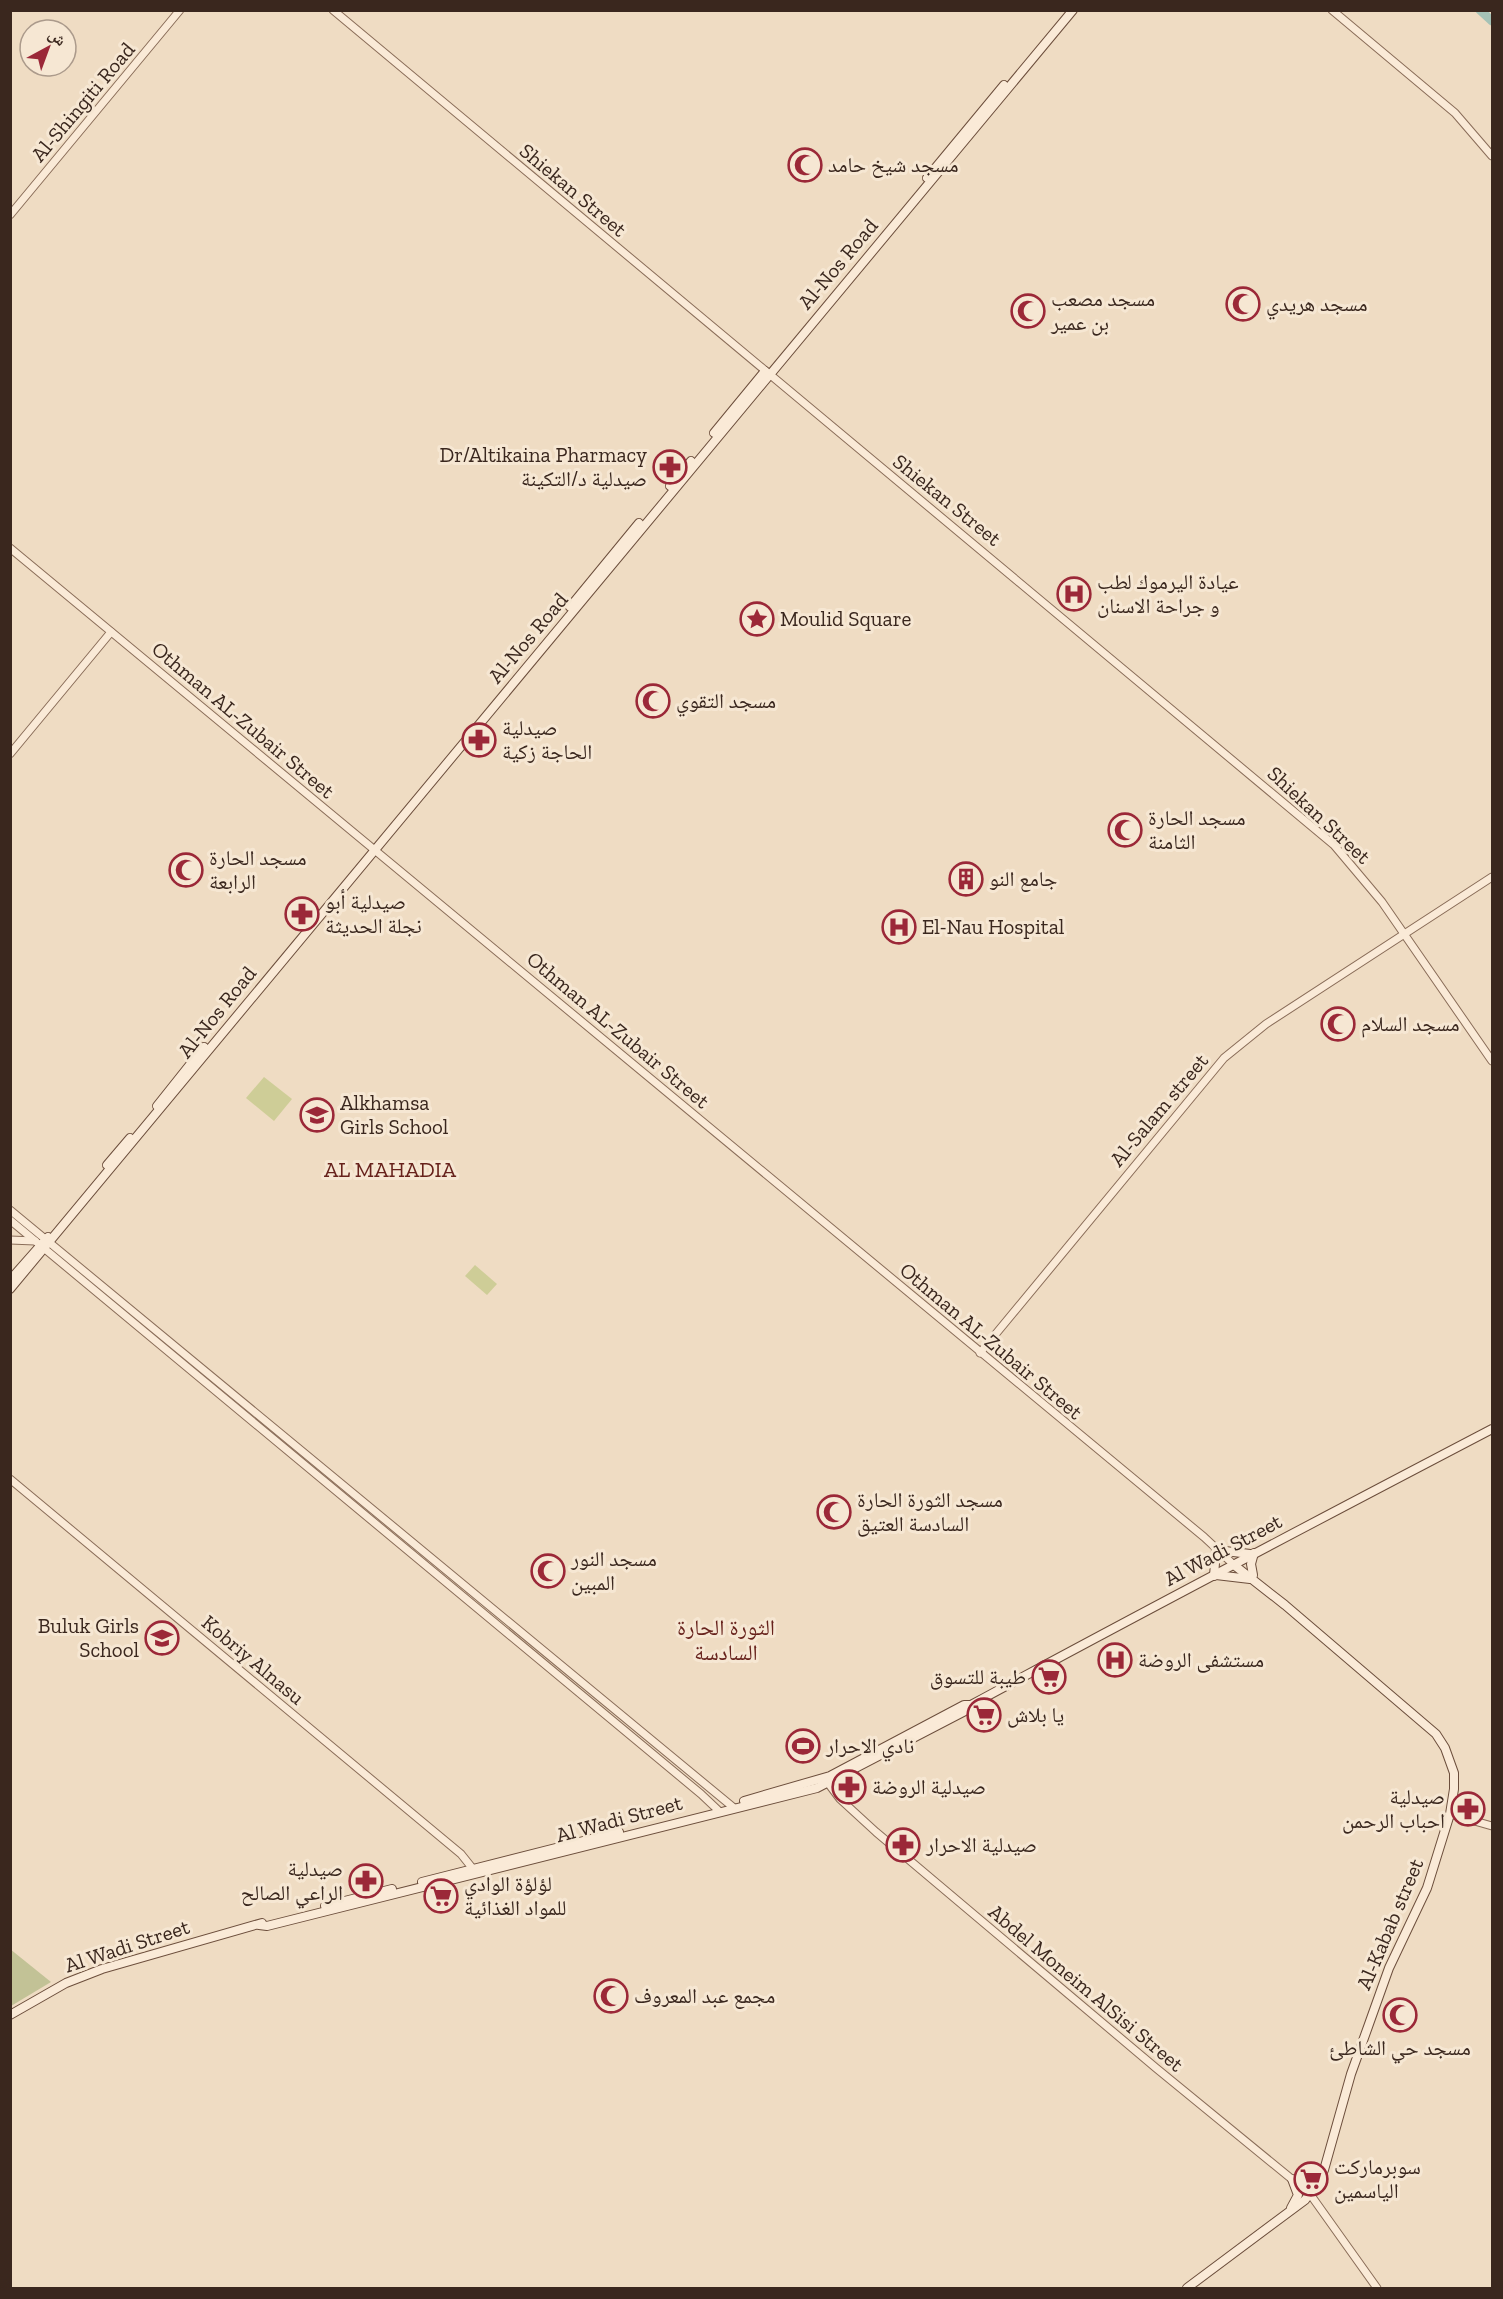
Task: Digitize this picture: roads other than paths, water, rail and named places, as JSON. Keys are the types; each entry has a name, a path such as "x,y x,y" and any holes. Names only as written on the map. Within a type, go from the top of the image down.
{"main road":[{"name":"Al-Nos Road","path":"10,1280 373,848 1066,10"},
{"name":"Al-Nos Road","path":"767,373 1073,10"},
{"name":"Al-Nos Road","path":"10,1289 43,1242"},
{"name":"Al Wadi Street","path":"732,1806 817,1788 830,1782 1253,1554 1492,1429"},
{"path":"1220,1550 1253,1554 1252,1577 1215,1575 1220,1550"},
{"path":"1236,1564 1252,1577"},
{"name":"Al-Kabab street","path":"1187,2289 1310,2194 1324,2170 1345,2094 1389,1968 1427,1888 1450,1814 1454,1789 1454,1773 1441,1739 1252,1577"},
{"name":"Al Wadi Street","path":"259,1925 267,1926 718,1810 830,1776 964,1705 971,1705"},
{"name":"Al Wadi Street","path":"10,2014 55,1989 93,1972 270,1920 718,1810"},
{"path":"1290,2210 1298,2195 1292,2179"}],"street":[{"name":"Al-Shingiti Road","path":"10,215 180,10"},
{"name":"Shiekan Street","path":"333,10 1322,835 1347,858 1369,885 1492,1061"},
{"path":"1332,10 1455,112 1492,156"},
{"name":"Othman AL-Zubair Street","path":"10,548 1236,1564"},
{"path":"10,754 111,632"},
{"name":"Al-Salam street","path":"980,1353 1224,1058 1252,1034 1492,877"},
{"path":"10,1210 43,1242 718,1810"},
{"path":"10,1220 43,1242 732,1806"},
{"path":"10,1240 43,1242"},
{"name":"Kobriy Alnasu","path":"10,1479 461,1854 473,1869"},
{"name":"Abdel Moneim AlSisi Street","path":"830,1782 845,1802 876,1832 1310,2194 1377,2289"},
{"path":"1450,1814 1492,1826"}],"waterway":[{"path":"1480,10 1492,21"}],"place":[{"name":"مسجد شيخ حامد","path":"805,165"},
{"name":"مسجد هريدي","path":"1243,304"},
{"name":"مسجد مصعب بن عمير","path":"1028,311"},
{"name":"Dr/Altikaina Pharmacy صيدلية د/التكينة","path":"670,467"},
{"name":"عيادة اليرموك لطب و جراحة الاسنان","path":"1074,594"},
{"name":"Moulid Square","path":"757,619"},
{"name":"مسجد التقوي","path":"653,701"},
{"name":"صيدلية الحاجة زكية","path":"479,740"},
{"name":"مسجد الحارة الثامنة","path":"1125,830"},
{"name":"مسجد الحارة الرابعة","path":"186,870"},
{"name":"جامع النو","path":"966,879"},
{"name":"صيدلية أبو نجلة الحديثة","path":"302,914"},
{"name":"El-Nau Hospital","path":"899,927"},
{"name":"مسجد السلام","path":"1338,1024"},
{"name":"Alkhamsa Girls School","path":"317,1115"},
{"name":"مسجد الثورة الحارة السادسة العتيق","path":"834,1512"},
{"name":"مسجد النور المبين","path":"548,1571"},
{"name":"Buluk Girls School","path":"162,1638"},
{"name":"مستشفى الروضة","path":"1115,1660"},
{"name":"طيبة للتسوق","path":"1049,1677"},
{"name":"يا بلاش","path":"984,1715"},
{"name":"نادي الاحرار","path":"803,1746"},
{"name":"صيدلية الروضة","path":"849,1787"},
{"name":"صيدلية احباب الرحمن","path":"1468,1809"},
{"name":"صيدلية الاحرار","path":"903,1845"},
{"name":"صيدلية الراعي الصالح","path":"366,1881"},
{"name":"لؤلؤة الوادي للمواد الغذائية","path":"441,1896"},
{"name":"مجمع عبد المعروف","path":"611,1996"},
{"name":"مسجد حي الشاطئ","path":"1400,2015"},
{"name":"سوبرماركت الياسمين","path":"1311,2179"}],"district":[{"name":"AL MAHADIA","path":"390,1169"},
{"name":"الثورة الحارة السادسة","path":"726,1640"}]}
